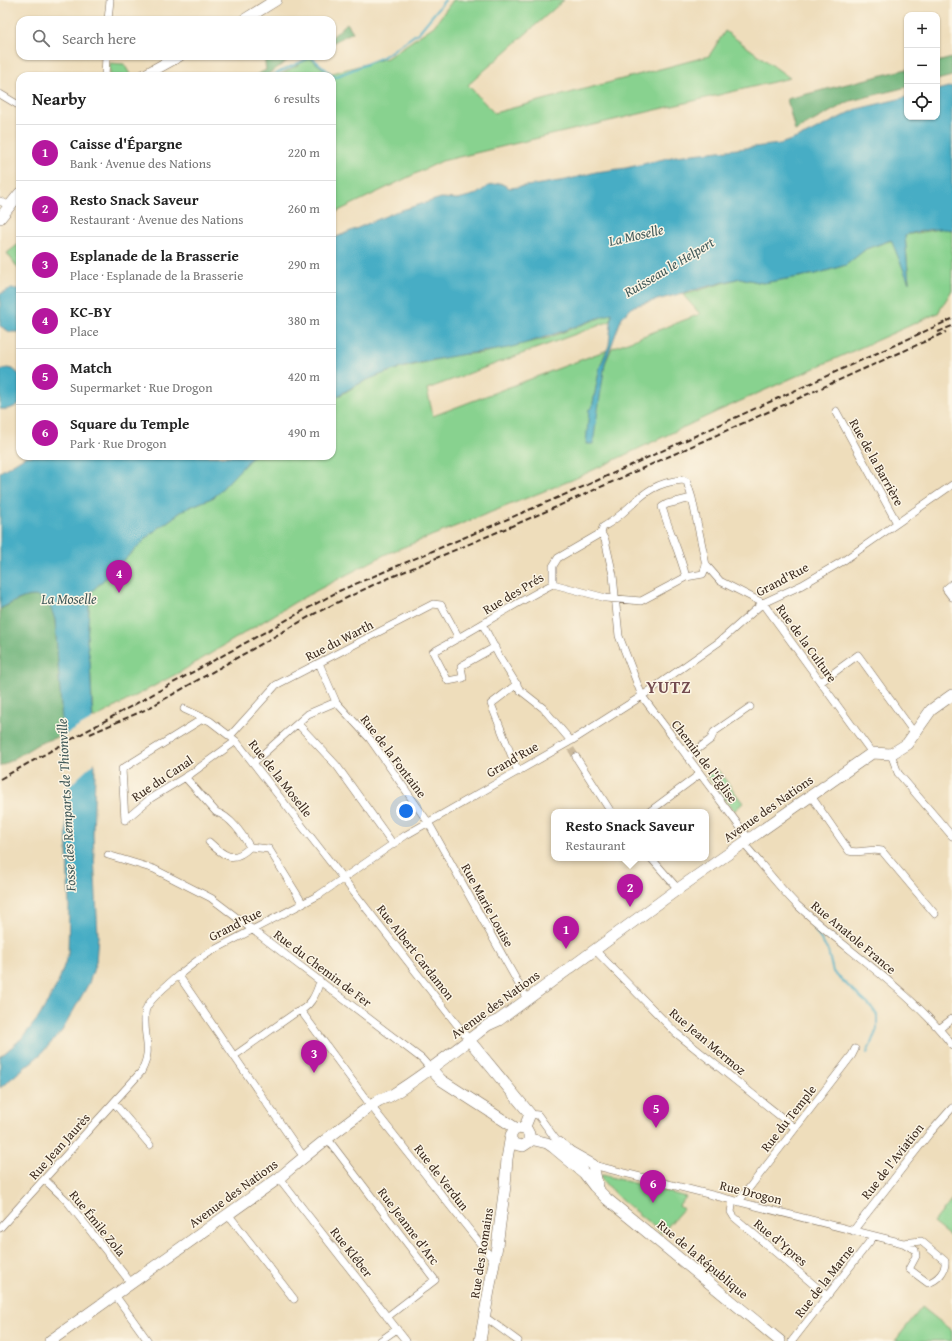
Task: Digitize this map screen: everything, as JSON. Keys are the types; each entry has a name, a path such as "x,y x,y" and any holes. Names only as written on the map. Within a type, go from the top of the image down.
{"main road":[{"path":"250,16 276,0"},
{"path":"150,72 172,60"},
{"path":"0,218 16,198"},
{"path":"872,753 891,754 908,744 923,719 931,710 952,695"},
{"name":"Avenue des Nations","path":"50,1341 279,1178 296,1165 303,1156 371,1106 390,1096 431,1069 678,889 872,753"},
{"name":"Rue de la République","path":"469,1040 530,1114"},
{"path":"431,1069 441,1080 525,1132"},
{"path":"515,1143 526,1145 525,1132 530,1114"},
{"name":"Rue des Romains","path":"480,1341 494,1261 507,1159 515,1143 513,1132 525,1132"},
{"name":"Rue de la République","path":"525,1132 535,1132 558,1141 590,1170 594,1186 607,1199 780,1341"},
{"name":"Rue de la République","path":"525,1132 547,1143 590,1170"}],"street":[{"path":"108,16 110,0"},
{"path":"105,72 106,60"},
{"path":"0,94 16,104"},
{"path":"0,201 10,206"},
{"name":"Rue de la Barrière","path":"836,411 897,523"},
{"name":"Rue des Prés","path":"496,647 460,666 463,678 448,681 433,652 483,625 508,608 553,584 553,566 558,558 602,530 644,493 655,487 684,477 692,498"},
{"name":"Grand'Rue","path":"136,1079 148,1060 144,1019 146,1009 154,998 194,963 210,952 303,904 343,880 393,844 428,822 570,744 719,642 763,603 813,578 952,485"},
{"path":"553,584 596,596 641,601 686,577 703,574 706,566 692,498 667,504 662,507 666,522 680,555 686,577"},
{"name":"Chemin de l'Église","path":"602,530 613,575 619,636 642,696 700,774 746,841"},
{"name":"Rue de la Culture","path":"706,566 720,581 763,603 872,753"},
{"path":"952,584 946,589 952,597"},
{"name":"Rue du Warth","path":"230,736 276,686 433,604 441,605 459,638"},
{"path":"483,625 496,647 499,656 520,690 542,708 570,744"},
{"path":"821,682 858,655 915,734"},
{"name":"Rue de la Fontaine","path":"319,663 336,702 370,739 428,822"},
{"path":"517,684 490,704 518,772"},
{"path":"253,763 308,714 336,702"},
{"path":"687,757 712,739 714,732 750,707"},
{"name":"Rue de la Moselle","path":"184,709 204,718 236,741 336,868 343,880"},
{"name":"Rue du Canal","path":"204,718 122,769 125,820 151,798 185,777 236,741"},
{"path":"298,724 337,766 393,844"},
{"path":"891,754 898,774 952,836"},
{"path":"576,757 609,809"},
{"path":"653,809 700,774"},
{"path":"185,777 216,812 224,814 244,837 250,847"},
{"path":"811,796 849,851 856,853 875,849 882,851 935,914"},
{"name":"Rue Marie Louise","path":"428,822 527,999"},
{"name":"Rue Anatole France","path":"746,841 796,904 886,980 939,1029 952,1046"},
{"path":"209,842 222,854 232,857 243,854 250,847"},
{"path":"250,847 269,849 303,904"},
{"name":"Rue du Chemin de Fer","path":"108,855 154,869 211,898 422,1059 431,1069"},
{"path":"654,861 678,889"},
{"name":"Rue Albert Cardamon","path":"343,880 469,1040"},
{"name":"Rue Jean Mermoz","path":"595,950 676,1033 795,1128"},
{"path":"179,976 303,1156"},
{"path":"234,1056 295,1014 302,1011 313,1000 320,981"},
{"name":"Rue de Verdun","path":"302,1011 371,1106 494,1261"},
{"path":"939,1029 952,1019"},
{"name":"Rue du Temple","path":"736,1201 795,1128 852,1055 855,1049"},
{"name":"Rue Jean Jaurès","path":"0,1228 136,1079"},
{"path":"114,1103 150,1145"},
{"name":"Rue de l'Aviation","path":"853,1231 929,1134 952,1108"},
{"name":"Rue de la République","path":"530,1114 538,1115 558,1141"},
{"name":"Rue Jeanne d'Arc","path":"327,1138 435,1280 387,1316"},
{"name":"Rue Drogon","path":"590,1170 736,1201 903,1244 915,1250 916,1256 909,1269 928,1283 936,1281 946,1267 945,1261 921,1241 903,1244"},
{"name":"Rue Kléber","path":"279,1178 406,1341"},
{"name":"Rue Émile Zola","path":"45,1180 66,1201 131,1283"},
{"name":"Rue d'Ypres","path":"736,1201 731,1212 734,1217 827,1296"},
{"path":"228,1214 294,1299"},
{"name":"Rue de la Marne","path":"792,1341 874,1236"},
{"path":"115,1295 148,1341"},
{"path":"485,1317 518,1341"},
{"path":"380,1341 397,1329"}],"green space":[{"path":"453,0 564,0 468,85 494,113 709,56 725,31 790,78 442,161 336,212 336,72 387,58 434,26"},
{"path":"347,23 353,32 336,41 336,33"},
{"path":"952,58 952,76 940,79 940,61"},
{"path":"265,60 288,60 271,72 262,72 266,70"},
{"path":"306,60 312,60 327,72 285,72"},
{"path":"110,63 124,64 129,72 110,72"},
{"path":"904,70 904,88 850,101 795,131 787,99"},
{"path":"945,228 952,230 952,290 938,313 716,412 572,480 386,554 297,601 182,671 93,719 90,661 87,641 90,593 152,533 185,509 214,497 249,460 336,460 336,398 369,378 398,369 455,355 482,353 548,338 612,313 611,321 427,389 433,416 607,350 600,367 592,409 589,409 592,444 605,363 612,348 700,314 683,295 740,278 763,283 816,274 846,265 866,249 892,240 909,282 905,235"},
{"path":"16,246 16,265 7,253"},
{"path":"38,596 45,600 51,609 55,620 63,735 38,744 0,767 0,609 25,597"},
{"path":"717,769 743,803 734,811 707,776"},
{"path":"603,1175 686,1197 679,1206 683,1209 662,1233 621,1200 602,1180 600,1176"},
{"path":"952,1200 952,1238 933,1223"},
{"path":"922,1307 952,1331 952,1341 895,1341"}],"water":[{"name":"La Moselle","path":"952,86 952,230 934,229 905,235 909,283 891,240 866,249 846,265 816,274 763,283 740,278 634,306 622,317 605,363 593,444 586,444 589,409 592,408 600,367 609,345 612,313 508,348 438,359 390,371 360,383 336,397 336,237 395,212 441,198 458,199 477,194 488,186 500,183 510,188 534,185 566,180 596,172 626,168 676,156 780,144 805,135 857,109 904,98 904,120 940,120 940,89"},
{"path":"10,289 16,289 16,332 10,332 0,326 0,294"},
{"path":"7,368 13,369 16,372 16,405 11,408 0,409 0,370"},
{"path":"20,460 249,460 214,497 185,509 152,533 90,593 87,641 90,661 95,774 93,834 98,936 96,962 89,983 62,1031 41,1054 0,1088 0,1057 22,1038 39,1017 58,983 68,954 69,906 63,735 55,620 51,609 40,597 26,597 0,609 0,472"}],"pier":[{"path":"94,718 96,761 63,792 61,737"}],"waterway":[{"path":"336,77 383,57 419,32 445,0"},
{"path":"279,72 305,60"},
{"path":"315,60 329,72"},
{"name":"Ruisseau le Helpert","path":"813,927 828,951 833,972 872,1008 877,1015 877,1029 867,1053"}],"tunnel":[{"path":"571,749 576,757"}],"railway":[{"path":"0,779 339,591 585,486 952,319"},
{"path":"938,332 952,326"},
{"path":"90,734 147,709 314,614 375,584 554,508 946,332"}],"place":[{"name":"KC-BY","path":"119,593"},
{"name":"Resto Snack Saveur","path":"630,907"},
{"name":"Caisse d'Épargne","path":"566,949"},
{"name":"Esplanade de la Brasserie","path":"314,1073"},
{"name":"Match","path":"656,1128"},
{"name":"Square du Temple","path":"653,1203"}],"district":[{"name":"YUTZ","path":"669,687"}],"water label":[{"name":"Fosse des Remparts de Thionville","path":"66,805"}]}
